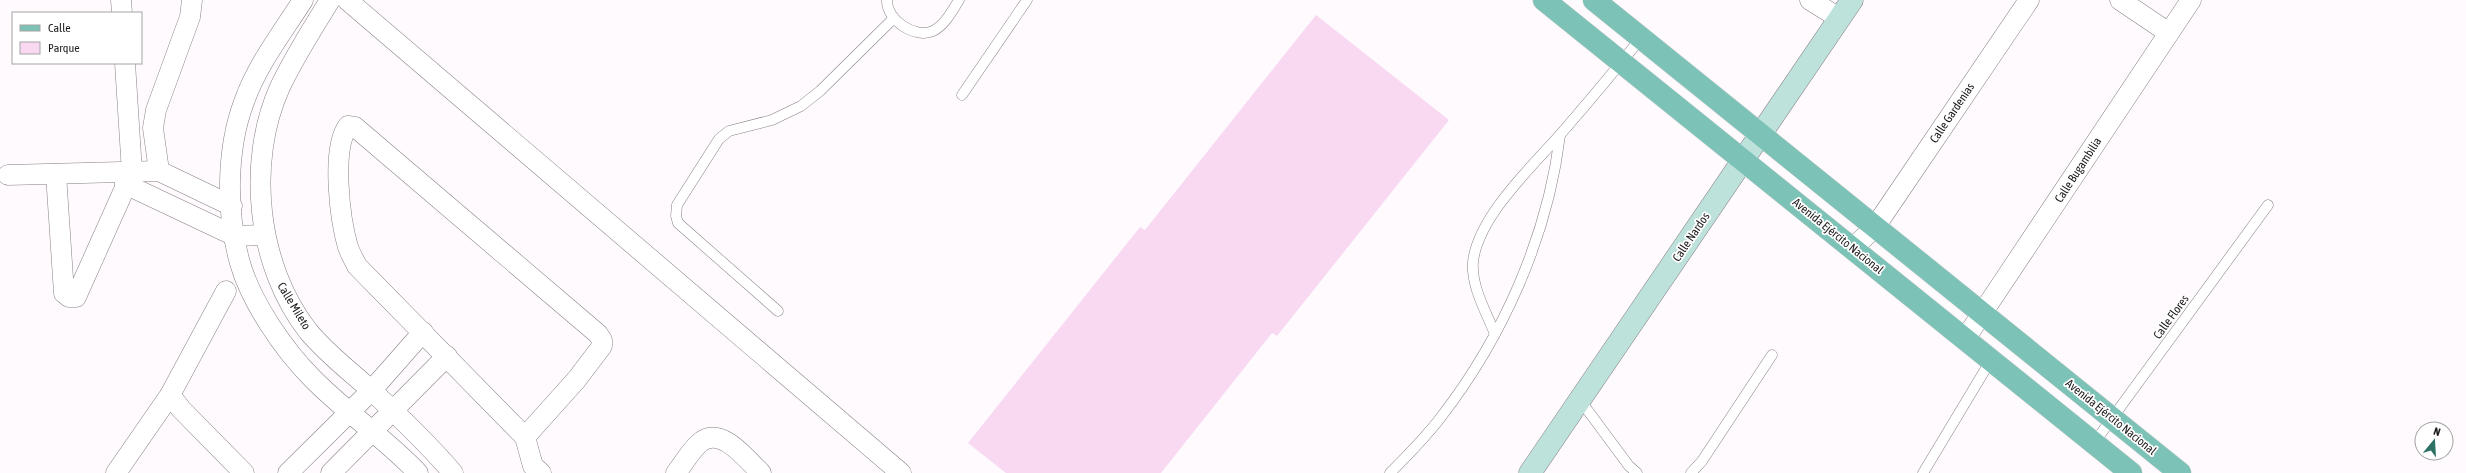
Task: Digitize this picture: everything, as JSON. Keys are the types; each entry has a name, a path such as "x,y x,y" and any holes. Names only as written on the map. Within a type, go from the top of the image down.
{"main road":[{"name":"Avenida Ejército Nacional","path":"1544,0 2131,473"},
{"name":"Avenida Ejército Nacional","path":"1594,0 1984,313 2113,418 2173,471"}],"street":[{"path":"121,0 122,12"},
{"path":"159,171 153,128 156,110 190,17 192,0"},
{"path":"303,0 263,62 243,103 237,126 231,167 232,206 240,264 257,302 286,347 312,378 418,473"},
{"name":"Calle Mileto","path":"330,0 280,87 265,132 260,167 264,235 278,281 308,330 335,359 392,410 431,448 453,473"},
{"path":"347,0 900,473"},
{"path":"1810,0 1839,18"},
{"name":"Calle Nardos","path":"1530,473 1852,0"},
{"name":"Calle Gardenias","path":"1853,248 1875,227 2029,0"},
{"path":"2120,0 2169,33"},
{"name":"Calle Bugambilia","path":"1964,339 1984,313 2191,0"},
{"path":"56,174 64,293 69,297 76,297 128,178 125,64"},
{"path":"525,437 576,379 602,346 602,340 598,334 355,127 348,126 341,138 338,178 341,217 348,248 357,266 525,437 533,466 541,473"},
{"path":"8,175 56,174 128,178 159,171 232,206"},
{"path":"128,178 235,236 264,235"},
{"path":"116,473 170,395 226,291"},
{"path":"288,473 371,391 423,332"},
{"path":"331,473 446,356"},
{"path":"170,395 181,409 244,473"},
{"path":"676,473 702,442 712,437 723,439 761,473"}],"lane":[{"path":"887,0 886,9 893,19 913,31 924,34 935,30 944,22 959,0"},
{"path":"962,95 1027,0"},
{"path":"778,311 678,223 676,216 677,205 719,139 729,131 772,120 801,106 820,91 893,19"},
{"path":"1495,334 1474,275 1476,248 1482,233 1522,173 1560,135 1641,38"},
{"path":"1390,473 1441,418 1466,382 1495,334 1520,279 1538,231 1552,186 1560,135"},
{"name":"Calle Flores","path":"2094,443 2268,205"},
{"path":"1691,473 1702,461 1772,355"},
{"path":"1923,473 1991,360"},
{"path":"1580,400 1628,466 1637,473"}],"green space":[{"path":"1316,15 1449,120 1277,336 1272,333 1161,473 1006,473 968,443 1140,227 1145,230"}]}
